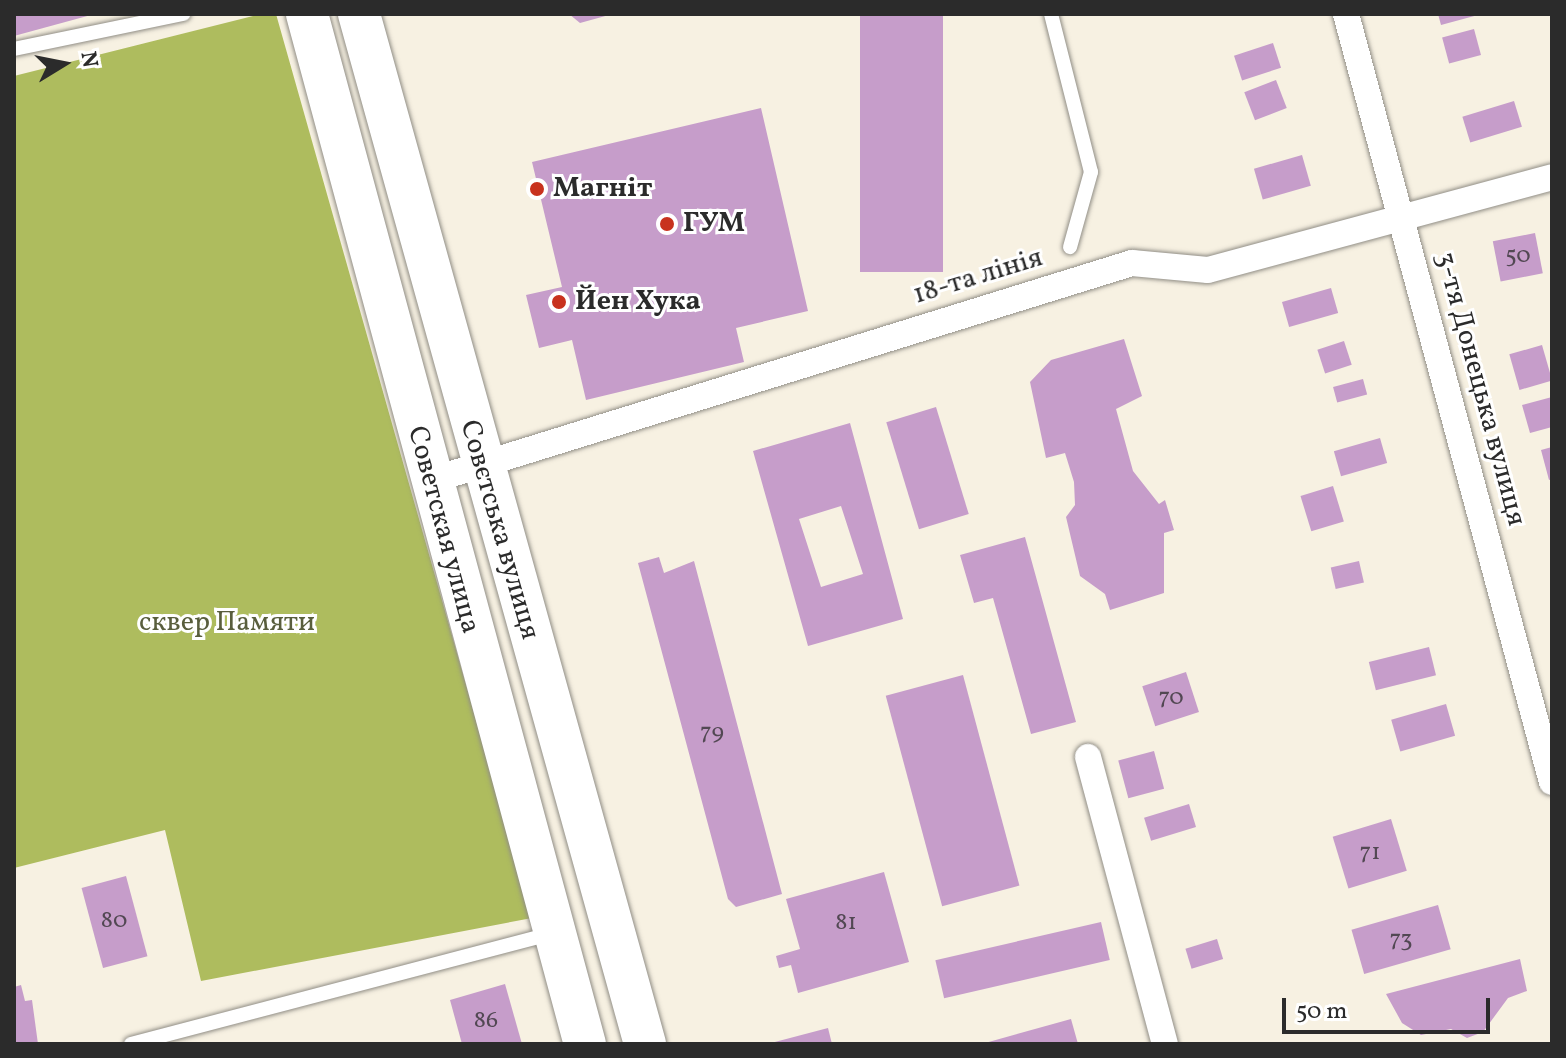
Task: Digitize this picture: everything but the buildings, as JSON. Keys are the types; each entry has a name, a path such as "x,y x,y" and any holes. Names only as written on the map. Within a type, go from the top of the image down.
{"main road":[{"name":"Советская улица","path":"307,14 429,481 585,1044"},
{"name":"Совєтська вулиця","path":"359,14 480,465 645,1044"}],"street":[{"name":"3-тя Донецька вулиця","path":"1346,14 1552,782"},
{"name":"18-та лінія","path":"429,481 1132,263 1208,270 1552,177"},
{"path":"1088,757 1165,1044"}],"lane":[{"path":"14,49 183,14"},
{"path":"1051,14 1091,172 1070,247"},
{"path":"131,1044 554,933"}],"green space":[{"name":"сквер Памяти","path":"261,14 276,14 532,918 201,981 165,830 14,868 14,76"}],"place":[{"name":"Магніт","path":"537,189"},
{"name":"ГУМ","path":"667,224"},
{"name":"Йен Хука","path":"559,302"}]}
